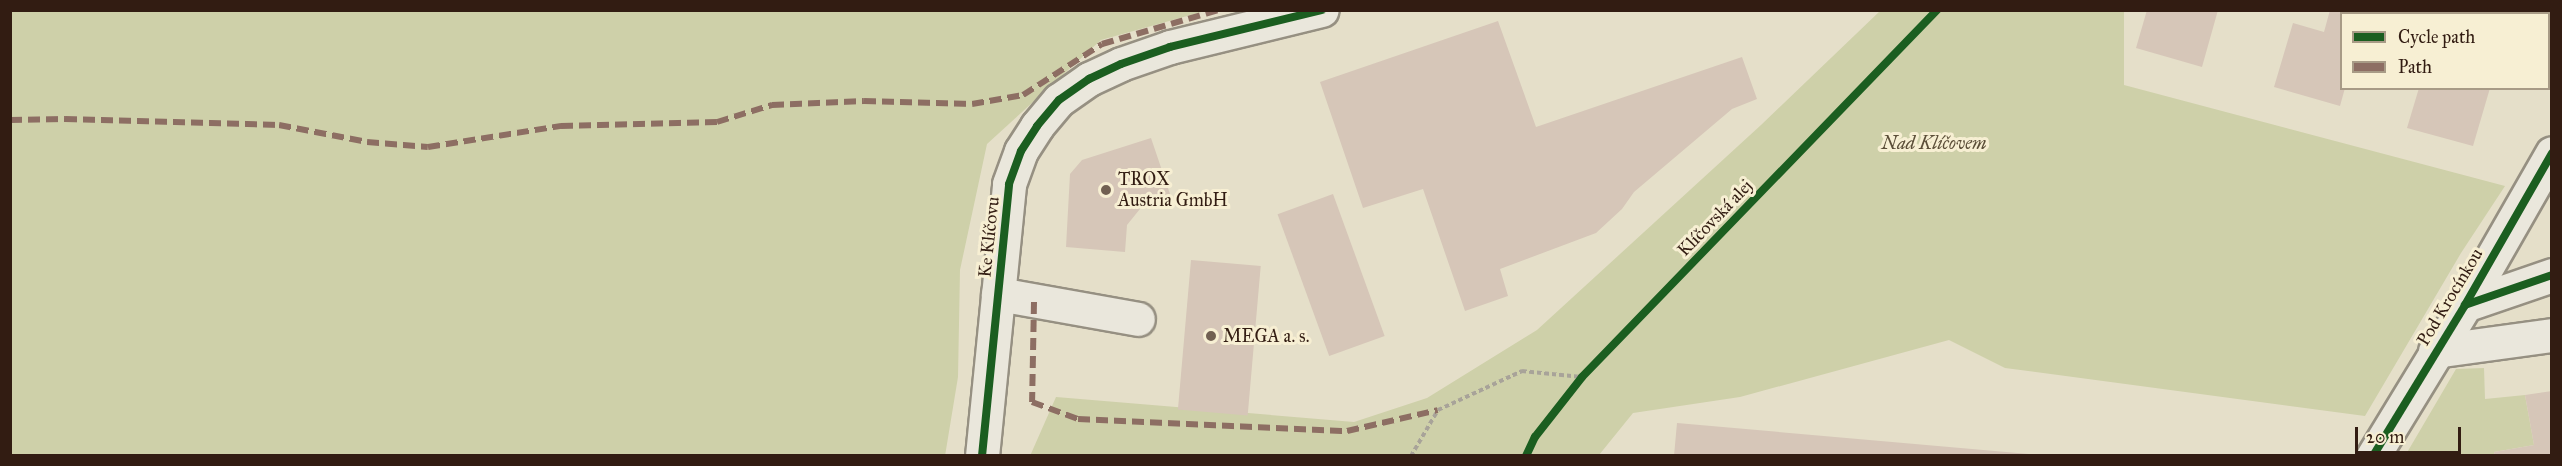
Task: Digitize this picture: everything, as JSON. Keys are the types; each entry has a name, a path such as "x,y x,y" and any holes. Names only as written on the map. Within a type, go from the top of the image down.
{"street":[{"name":"Ke Klíčovu","path":"982,456 1010,184 1021,151 1037,126 1059,100 1089,79 1160,51 1322,10"},
{"name":"Pod Krocínkou","path":"2373,456 2465,305 2552,153"},
{"path":"2465,305 2552,275"},
{"path":"999,294 1138,319"},
{"path":"2435,351 2552,335"}],"path":[{"path":"1576,385 1591,368"},
{"path":"1411,456 1438,410 1521,371 1582,377"}],"green space":[{"path":"10,11 1205,11 1101,40 987,144 960,270 958,377 945,456 11,455"},
{"name":"Nad Klíčovem","path":"1880,11 2124,11 2124,85 2505,186 2461,253 2365,416 2005,368 1949,340 1740,397 1633,413 1599,455 1030,456 1056,397 1354,422 1427,398 1537,330 1761,125"},
{"path":"2484,368 2485,399 2525,395 2534,445 2494,452 2495,455 2405,456 2456,369"}],"building":[{"path":"2147,10 2218,10 2202,67 2136,48"},
{"path":"2330,10 2402,10 2402,12 2340,12 2340,90 2344,90 2340,106 2274,87 2293,23 2324,32"},
{"path":"2475,10 2546,10 2546,12 2475,12"},
{"path":"1498,21 1536,127 1742,57 1757,99 1732,109 1634,192 1622,209 1596,233 1500,269 1508,296 1465,311 1423,189 1363,208 1320,82"},
{"path":"2418,90 2489,90 2473,146 2407,128"},
{"path":"1151,138 1170,194 1144,204 1127,225 1125,252 1066,247 1070,174 1082,160"},
{"path":"1333,194 1385,336 1329,356 1278,214"},
{"path":"1191,260 1261,266 1248,416 1178,409"},
{"path":"2552,391 2552,456 2495,456 2494,452 2534,445 2525,395"},
{"path":"1677,423 2029,454 2029,456 1674,456"}],"marked path":[{"path":"10,120 65,119 279,125 367,142 428,147 561,126 717,122 772,105 864,101 972,104 1023,95 1102,44 1218,10"},
{"path":"1034,302 1032,402 1078,419 1347,431 1438,410"}],"cycle path":[{"path":"982,456 1009,184 1021,151 1037,126 1059,100 1089,79 1121,64 1170,47 1322,10"},
{"name":"Klíčovská alej","path":"1526,456 1535,437 1582,377 1937,10"},
{"path":"2373,456 2465,305 2552,153"},
{"path":"2465,305 2552,275"}],"place":[{"name":"TROX Austria GmbH","path":"1106,190"},
{"name":"MEGA a. s.","path":"1211,336"}]}
